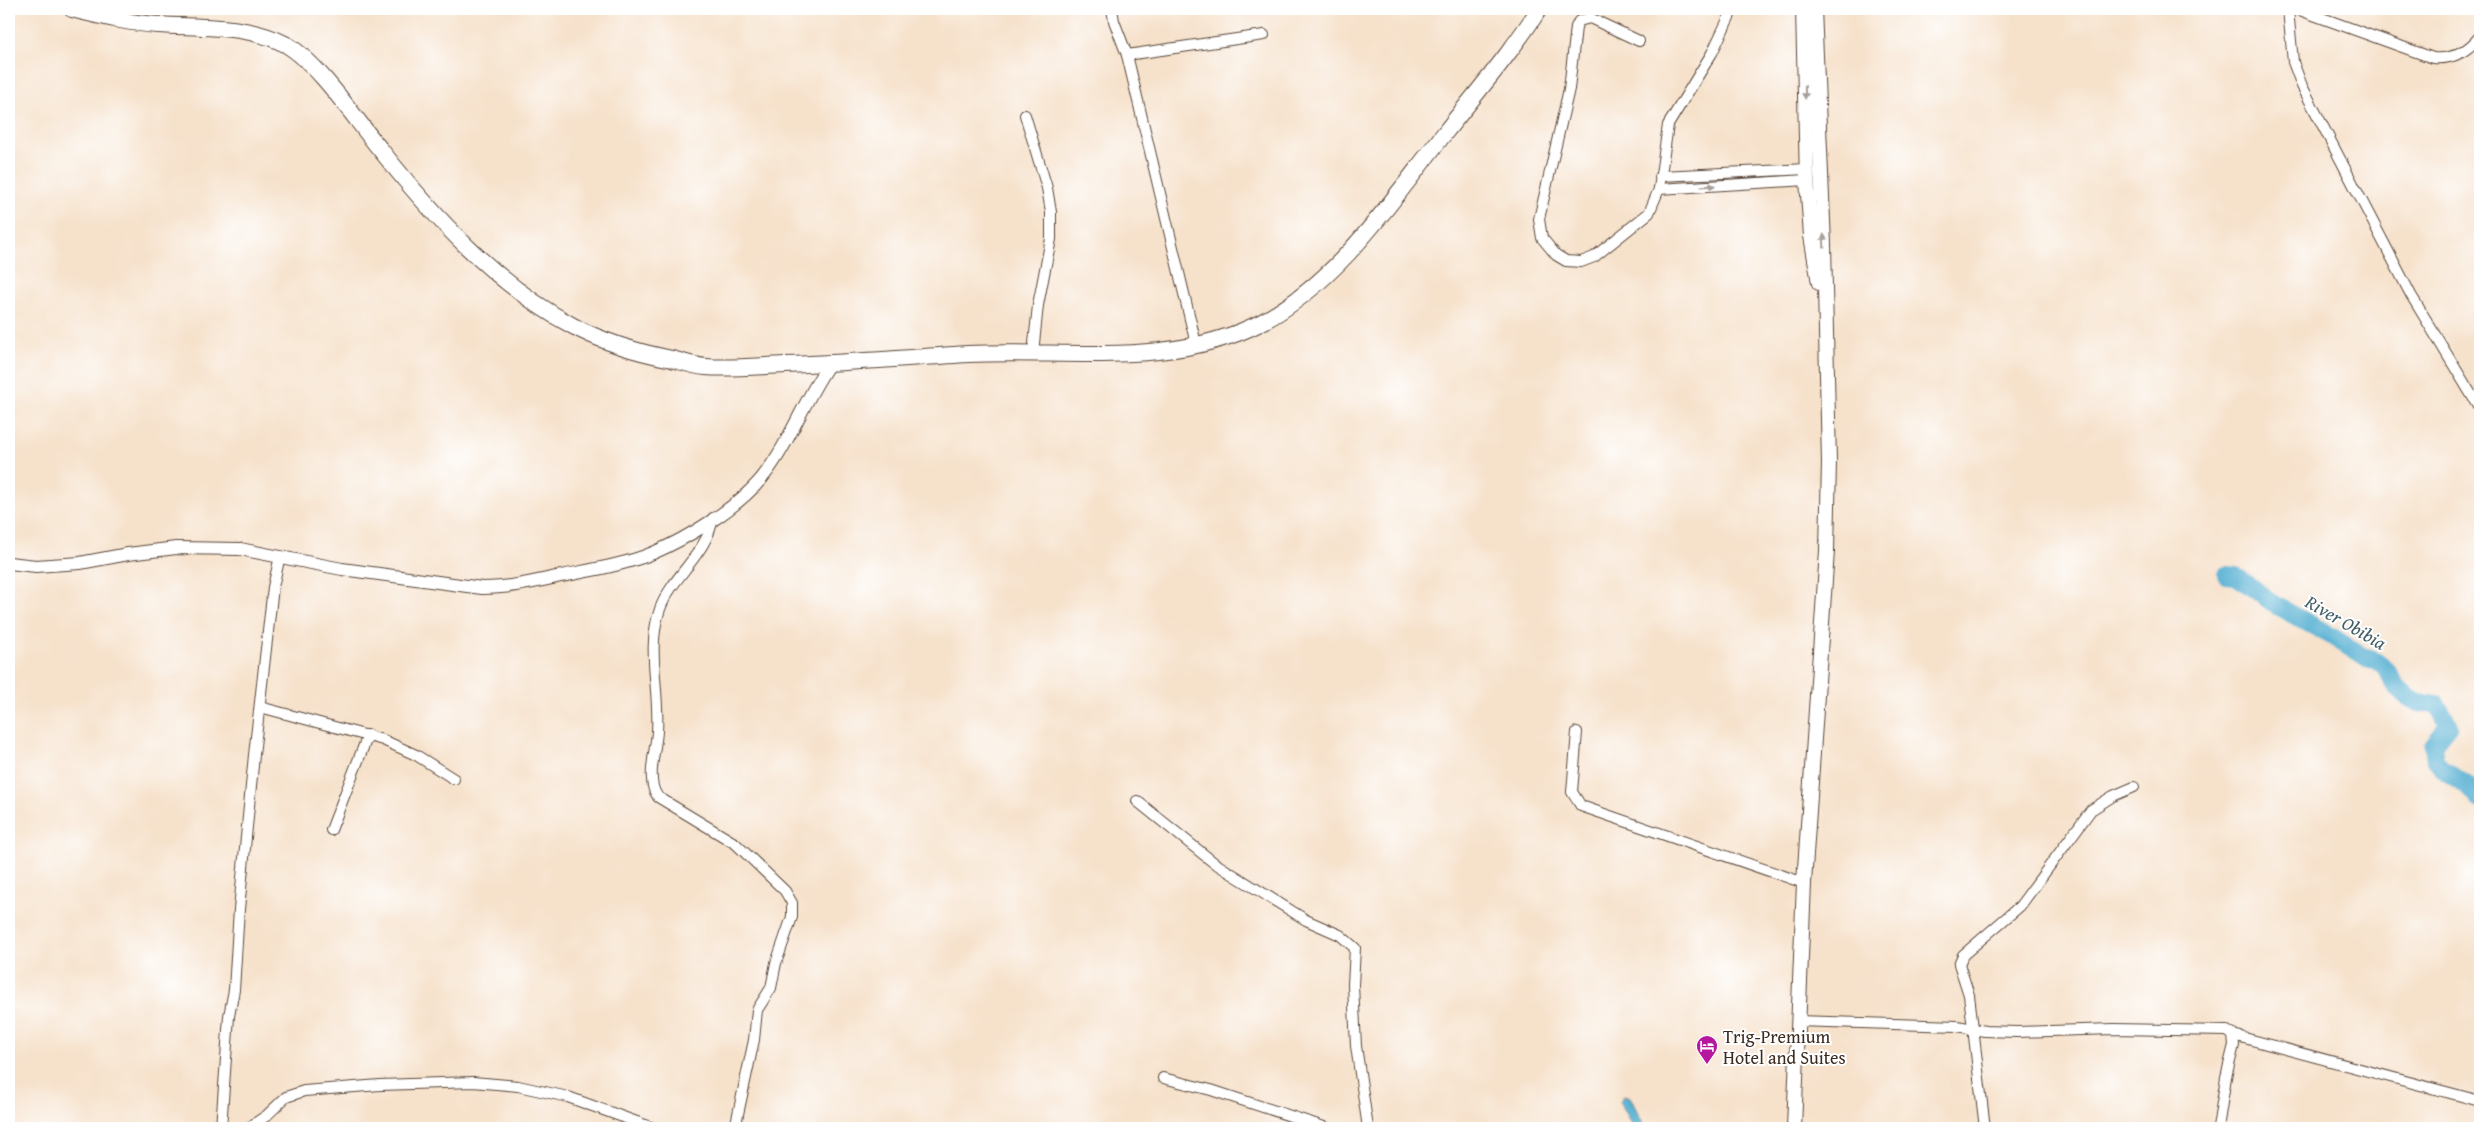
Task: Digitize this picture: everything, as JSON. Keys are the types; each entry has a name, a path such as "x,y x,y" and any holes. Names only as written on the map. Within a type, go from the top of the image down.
{"main road":[{"path":"72,9 125,21 240,30 285,44 298,53 319,74 385,156 439,217 481,259 530,300 568,324 607,343 705,367 829,364 971,354 1171,350 1218,340 1259,323 1287,306 1348,252 1476,94 1539,9"},
{"path":"1803,9 1807,174 1811,236 1815,265 1826,308"},
{"path":"1794,1128 1804,883 1827,550 1829,462 1826,308 1814,9"}],"street":[{"path":"1112,9 1114,21 1127,55 1196,344"},
{"path":"1639,41 1590,18 1584,18 1576,27 1569,89 1539,220 1542,238 1556,255 1566,261 1581,262 1594,257 1649,213 1659,189 1668,125 1712,53 1733,9"},
{"path":"2288,9 2293,62 2302,86 2411,295 2480,409"},
{"path":"2297,9 2433,58 2444,59 2460,54 2473,45 2480,36"},
{"path":"1127,55 1264,35"},
{"path":"1025,115 1047,188 1051,212 1051,239 1039,298 1033,353"},
{"path":"1660,176 1807,174"},
{"path":"1659,189 1807,174"},
{"path":"9,563 36,566 80,563 176,548 240,549 342,569 482,588 505,588 610,566 653,553 732,505 760,479 772,464 829,364"},
{"path":"713,518 711,533 660,608 656,629 658,731 652,780 653,790 658,797 736,844 785,892 792,904 792,917 776,963 772,988 757,1010 754,1040 736,1128"},
{"path":"222,1128 229,1016 234,990 239,909 273,587 280,556"},
{"path":"260,707 368,735 400,747 454,779"},
{"path":"1577,732 1572,792 1581,806 1804,883"},
{"path":"330,830 368,735"},
{"path":"1985,1128 1969,994 1959,964 1964,955 2020,906 2091,810 2113,796 2134,788"},
{"path":"1137,802 1213,862 1306,920 1340,935 1355,948 1353,985 1356,1046 1368,1128"},
{"path":"1797,1021 1973,1028 1985,1031 2017,1032 2114,1029 2217,1029 2227,1031 2233,1035 2480,1101"},
{"path":"2218,1128 2226,1077 2234,1045 2233,1035"},
{"path":"1163,1078 1211,1090 1327,1128"},
{"path":"248,1128 266,1116 286,1097 304,1091 380,1085 474,1082 518,1086 559,1095 653,1128"}],"water":[{"path":"1624,1095 1630,1097 1644,1125 1634,1128 1620,1101"}],"waterway":[{"name":"River Obibia","path":"2226,575 2236,576 2277,606 2328,634 2364,657 2378,662 2385,668 2395,685 2409,698 2418,703 2437,705 2449,725 2433,745 2435,760 2443,770 2467,785 2480,800"}],"place":[{"name":"Trig-Premium Hotel and Suites","path":"1707,1065"}]}
